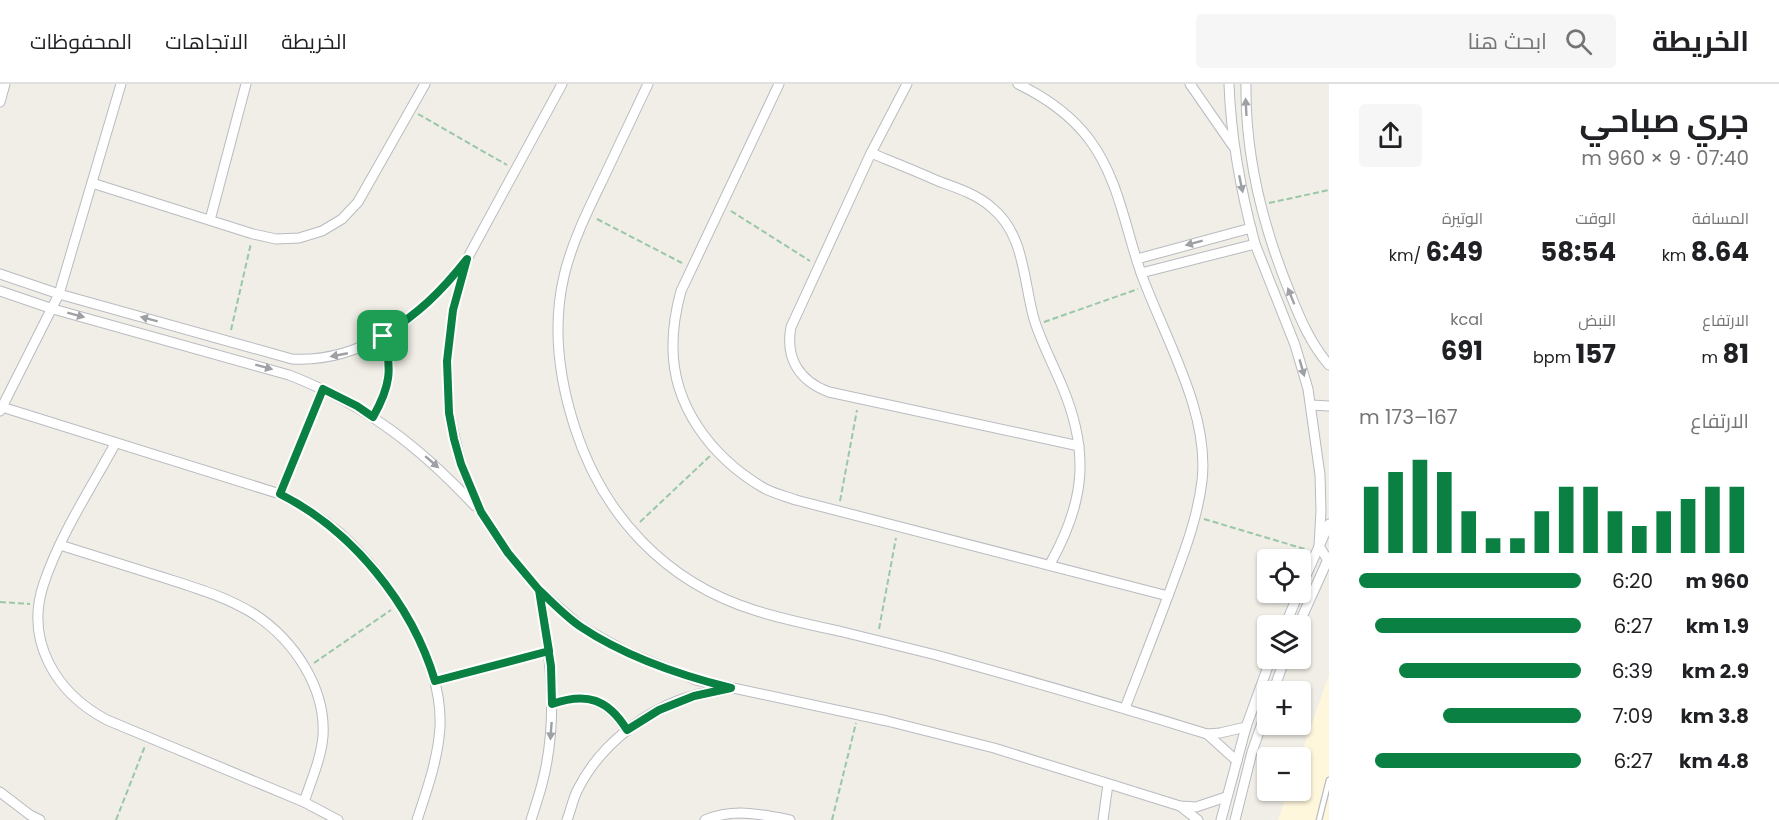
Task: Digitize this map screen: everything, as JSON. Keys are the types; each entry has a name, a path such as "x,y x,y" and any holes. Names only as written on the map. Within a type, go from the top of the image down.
{"street":[{"path":"0,102 5,84"},
{"path":"121,84 60,294 1,409 280,494 311,511 339,533 364,558 398,604 430,662 439,704 440,726 438,749 417,820"},
{"path":"210,220 246,84"},
{"path":"92,183 253,234 276,239 299,238 322,231 342,219 358,202 425,84"},
{"path":"0,274 60,294 292,359 314,360 349,353 383,336 415,315 443,289 467,259 562,84"},
{"path":"648,84 573,244 564,276 559,308 560,371 567,402 587,463 602,492 631,530 666,564 693,582 722,598 752,610 877,640 1125,708 1207,734 1246,727"},
{"path":"779,84 691,268 681,291 674,319 673,347 676,376 689,411 715,451 735,469 764,488 796,500 1168,596"},
{"path":"907,84 871,153 791,327 789,339 791,357 799,373 817,388 1079,446"},
{"path":"1018,84 1037,93 1065,113 1089,138 1107,168 1120,200 1141,273 1194,404 1202,453 1202,479 1196,516 1125,708"},
{"path":"1190,84 1235,150"},
{"path":"1229,84 1235,150 1255,244 1296,345 1311,405 1320,475 1321,511 1318,549 1328,559 1303,615"},
{"path":"1246,84 1251,165 1280,270 1316,350 1329,365"},
{"path":"871,153 974,195 992,207 1007,224 1018,244 1028,298 1036,325 1063,387 1073,416 1079,446 1080,477 1076,507 1065,537 1050,564"},
{"path":"1137,259 1251,228"},
{"path":"1141,273 1255,244"},
{"path":"467,259 455,301 447,361 449,413 456,447 481,512 508,553 539,590 580,626 627,652 696,680 858,714 994,748 1180,806 1196,807 1226,797"},
{"path":"0,291 53,309 290,375 323,389 357,406 402,437 443,472 481,512"},
{"path":"373,417 384,398 389,378 389,357 383,336"},
{"path":"1311,405 1329,406"},
{"path":"115,444 60,546 44,584 39,604 42,645 59,682 88,710 148,738 304,802 338,820"},
{"path":"1311,565 1329,524"},
{"path":"60,546 212,593 256,615 274,630 313,680 323,718 323,738 319,757 304,802"},
{"path":"531,820 544,779 550,742 552,704 549,651 539,590"},
{"path":"1221,820 1246,727 1267,669"},
{"path":"567,820 577,790 599,756 627,730 659,710 694,696 731,688"},
{"path":"552,704 569,698 587,698 604,704 618,715 627,730"},
{"path":"1207,734 1237,761"},
{"path":"1235,820 1258,735"},
{"path":"1103,820 1108,784"},
{"path":"0,792 40,820"},
{"path":"1180,806 1198,820"},
{"path":"705,820 730,813 745,812 790,820"}],"lane":[{"path":"1319,820 1329,780"}],"path":[{"path":"411,109 516,170"},
{"path":"1261,205 1329,190"},
{"path":"721,205 818,267"},
{"path":"586,213 691,268"},
{"path":"228,341 253,234"},
{"path":"1036,325 1146,286"},
{"path":"280,494 323,389"},
{"path":"838,511 859,398"},
{"path":"631,530 715,451"},
{"path":"1196,516 1318,549"},
{"path":"877,640 898,526"},
{"path":"0,603 39,604"},
{"path":"306,669 398,604"},
{"path":"435,681 549,651"},
{"path":"832,820 858,714"},
{"path":"116,820 148,738"}],"shaded area":[{"path":"1329,675 1329,820 1278,820 1285,801 1311,801 1311,747 1304,747 1308,735 1311,735 1311,726"}],"route":[{"path":"383,336 389,357 389,378 384,398 373,417 323,389 280,494 326,522 364,558 404,614 430,662 435,681 549,651 539,590 580,626 627,652 696,680 731,688 694,696 659,710 627,730 618,715 604,704 587,698 569,698 552,704 551,666 546,628 539,590 508,553 481,512 461,464 449,413 447,387 449,336 453,310 467,259 443,289 415,315 383,336"}]}
